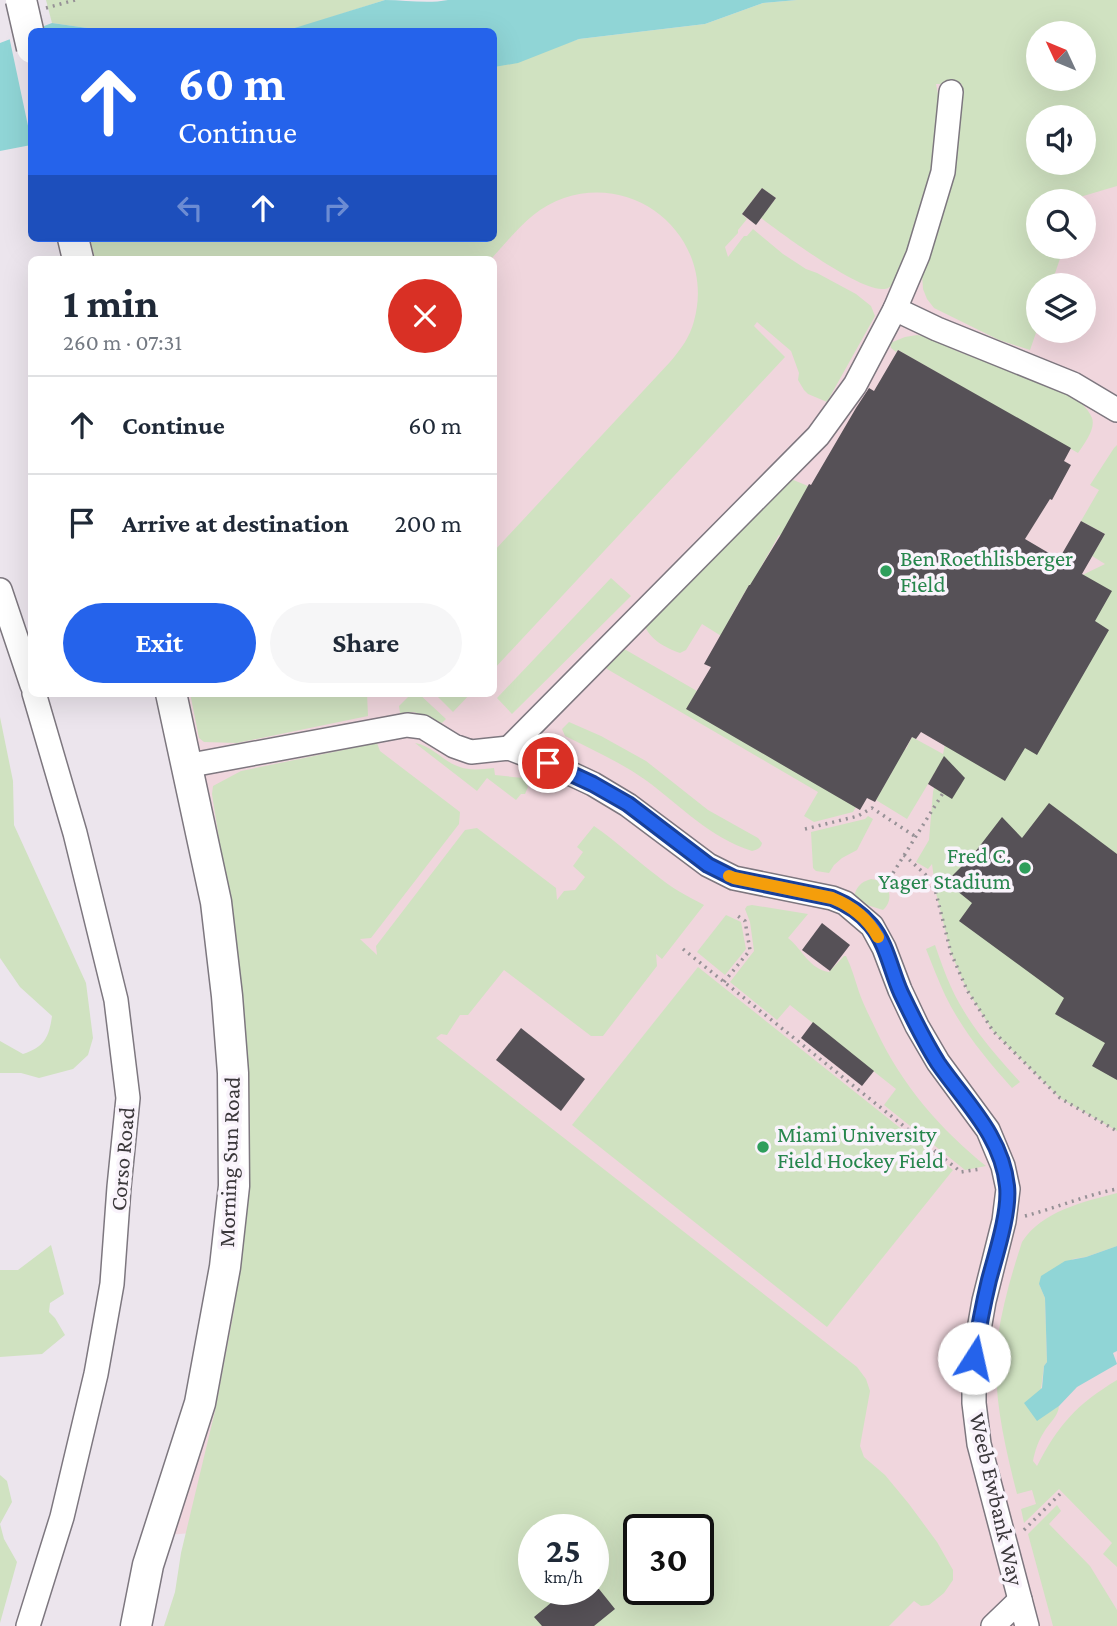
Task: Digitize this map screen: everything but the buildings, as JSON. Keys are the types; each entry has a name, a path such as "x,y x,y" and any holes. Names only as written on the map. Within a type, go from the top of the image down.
{"main road":[{"path":"33,28 35,4"},
{"name":"Morning Sun Road","path":"136,1626 148,1564 200,1403 225,1267 234,1186 233,1073 216,902 172,697"}],"street":[{"path":"186,766 407,725 423,727 454,746 471,752 509,748 818,436 855,385 895,309 918,255 943,173 951,92"},
{"path":"895,309 937,329 1073,384 1117,410"},
{"path":"0,590 28,673"},
{"name":"Corso Road","path":"28,1626 62,1517 96,1374 112,1284 128,1098 116,1000 75,833 35,697"},
{"name":"Weeb Ewbank Way","path":"509,748 548,763 628,804 708,865 734,878 832,898 845,903 872,926 917,1026 938,1062 988,1130 1003,1166 1014,1223 984,1301 974,1358 974,1403 979,1444 1027,1626"},
{"path":"993,1626 1020,1600"}],"path":[{"path":"35,4 75,0"},
{"path":"894,873 943,793"},
{"path":"805,829 858,816 872,808 916,837"},
{"path":"904,855 925,874 936,893 950,953 967,990 993,1031 1060,1098 1117,1131"},
{"path":"724,982 750,950 745,920 735,914"},
{"path":"683,949 961,1172 1003,1166"},
{"path":"1014,1223 1028,1215 1117,1189"},
{"path":"1014,1223 1028,1215"},
{"path":"1020,1519 1023,1531 1062,1492"}],"shaded area":[{"path":"1117,46 1117,1626 801,1626 828,1476 157,1536 200,1403 233,1073 172,697 497,697 497,256 77,256 74,242 497,242 497,128 1026,59 1026,91 1096,91 1096,66"}],"green space":[{"path":"46,0 385,0 298,28 88,28 52,23"},
{"path":"797,0 1117,0 1117,186 1096,192 1096,189 1026,189 1026,259 1060,259 1055,273 1026,273 1026,343 1032,343 1030,350 999,340 934,308 923,289 922,275 943,199 962,84 936,84 941,109 926,207 909,255 888,288 872,287 839,272 761,218 776,198 762,188 742,214 747,219 725,247 728,257 753,229 806,269 856,294 871,306 875,316 827,402 804,390 798,380 799,373 791,351 757,322 754,326 785,357 497,666 497,548 670,362 685,343 692,327 698,292 694,265 683,241 666,220 645,205 620,195 593,193 564,198 542,209 515,232 494,256 94,256 91,242 497,242 497,66 579,39 705,24 763,3"},
{"path":"917,335 1032,377 1070,395 1084,406 1093,422 1089,436 1078,453 891,348 890,343"},
{"name":"Fred C. Yager Stadium","path":"1117,445 1117,1131 1060,1098 993,1031 967,990 951,953 936,893 932,864 928,869 916,862 929,840 933,792 940,764 907,819 876,800 893,770 898,745 906,749 912,737 943,754 946,739 1066,583 1105,564 1092,556 1105,534 1081,521 1099,490 1090,485"},
{"path":"791,479 808,486 786,539 779,535 762,565 756,588 749,585 731,616 726,639 702,624 686,650 680,653 653,638 644,623"},
{"path":"611,578 631,596 512,714 497,698"},
{"path":"620,649 697,691 687,708 856,807 853,812 814,822 804,816 818,792 607,669 602,664"},
{"path":"191,697 367,697 368,716 237,743 204,742 199,738"},
{"path":"408,697 422,697 446,719 442,723 414,712 400,713 399,706"},
{"path":"438,697 467,697 453,712"},
{"path":"0,717 13,781 14,825 86,983 93,1038 88,1055 73,1069 39,1078 21,1073 0,1073 0,1041 23,1054 30,1051 44,1041 52,1016 20,987 0,958"},
{"path":"569,722 646,761 708,810 758,838 761,846 752,851 709,830 637,774 565,736 562,729"},
{"path":"377,743 380,751 460,812 459,824 371,938 360,939 377,955 376,946 465,830 477,828 556,888 557,900 564,891 575,890 585,877 573,866 583,852 577,847 594,826 667,883 704,905 662,959 656,954 657,966 603,1036 591,1036 504,970 468,1015 460,1015 447,1035 441,1034 436,1038 857,1367 866,1379 870,1391 860,1446 864,1457 885,1475 937,1542 953,1570 953,1580 944,1593 929,1605 921,1606 914,1601 889,1626 164,1626 175,1592 181,1553 215,1411 234,1310 244,1236 248,1170 248,1069 238,961 212,794 213,786 241,771"},
{"path":"415,743 427,747 460,767 494,768 495,775 523,778 528,787 525,794 521,794 516,800 487,778 477,791"},
{"path":"868,816 873,819 857,850 842,858 829,873 813,868 811,832"},
{"path":"871,879 882,883 888,890 889,900 883,910 864,904 854,896 860,885"},
{"path":"752,905 808,914 788,938 816,967 829,972 846,956 865,1007 898,1070 938,1122 986,1166 965,1170 884,1105 896,1089 790,1005 777,1020 730,982 754,951 750,922 745,909"},
{"path":"726,915 741,922 746,949 725,975 697,952"},
{"path":"935,945 949,982 965,1013 991,1049 1020,1082 1012,1088 975,1044 952,1008 926,949"},
{"name":"Miami University Field Hockey Field","path":"698,967 953,1170 827,1327 572,1125"},
{"path":"1117,1193 1117,1246 1073,1259 1039,1284 1045,1298 1047,1362 1044,1366 1037,1420 1059,1406 1040,1439 1033,1461 1037,1466 1053,1438 1079,1407 1117,1380 1117,1567 1103,1554 1112,1543 1059,1489 1024,1523 1021,1509 1036,1504 1032,1490 1017,1494 1003,1435 996,1356 1008,1288 1022,1242 1030,1231 1064,1209"},
{"path":"51,1245 64,1294 50,1303 49,1312 65,1335 42,1354 0,1357 0,1270 18,1270"},
{"path":"0,1475 7,1481 12,1502 0,1524"},
{"path":"1057,1505 1061,1511 1049,1524 1090,1566 1117,1610 1117,1626 1053,1626 1028,1534"},
{"path":"0,1524 4,1539 17,1562 0,1623"}],"water":[{"path":"385,0 797,0 763,3 705,24 579,39 518,63 497,66 497,28 295,28"},
{"path":"52,23 88,28 39,28"},
{"path":"28,32 28,146 0,151 0,43"},
{"path":"1117,1246 1117,1351 1113,1353 1117,1364 1077,1387 1059,1406 1037,1421 1024,1403 1042,1388 1044,1366 1047,1362 1045,1298 1039,1284 1041,1276 1065,1261"}],"pier":[{"path":"43,23 44,28 30,28"},
{"path":"28,29 28,126 9,36"}],"slow traffic":[{"path":"729,876 845,903 872,926 878,937"}],"place":[{"name":"Ben Roethlisberger Field","path":"886,571"},
{"name":"Fred C. Yager Stadium","path":"1025,868"},
{"name":"Miami University Field Hockey Field","path":"763,1147"}],"route":[{"path":"548,763 628,804 708,865 734,878 832,898 845,903 872,926 917,1026 938,1062 988,1130 1003,1166 1008,1189 1004,1221 984,1301 974,1358"}]}
